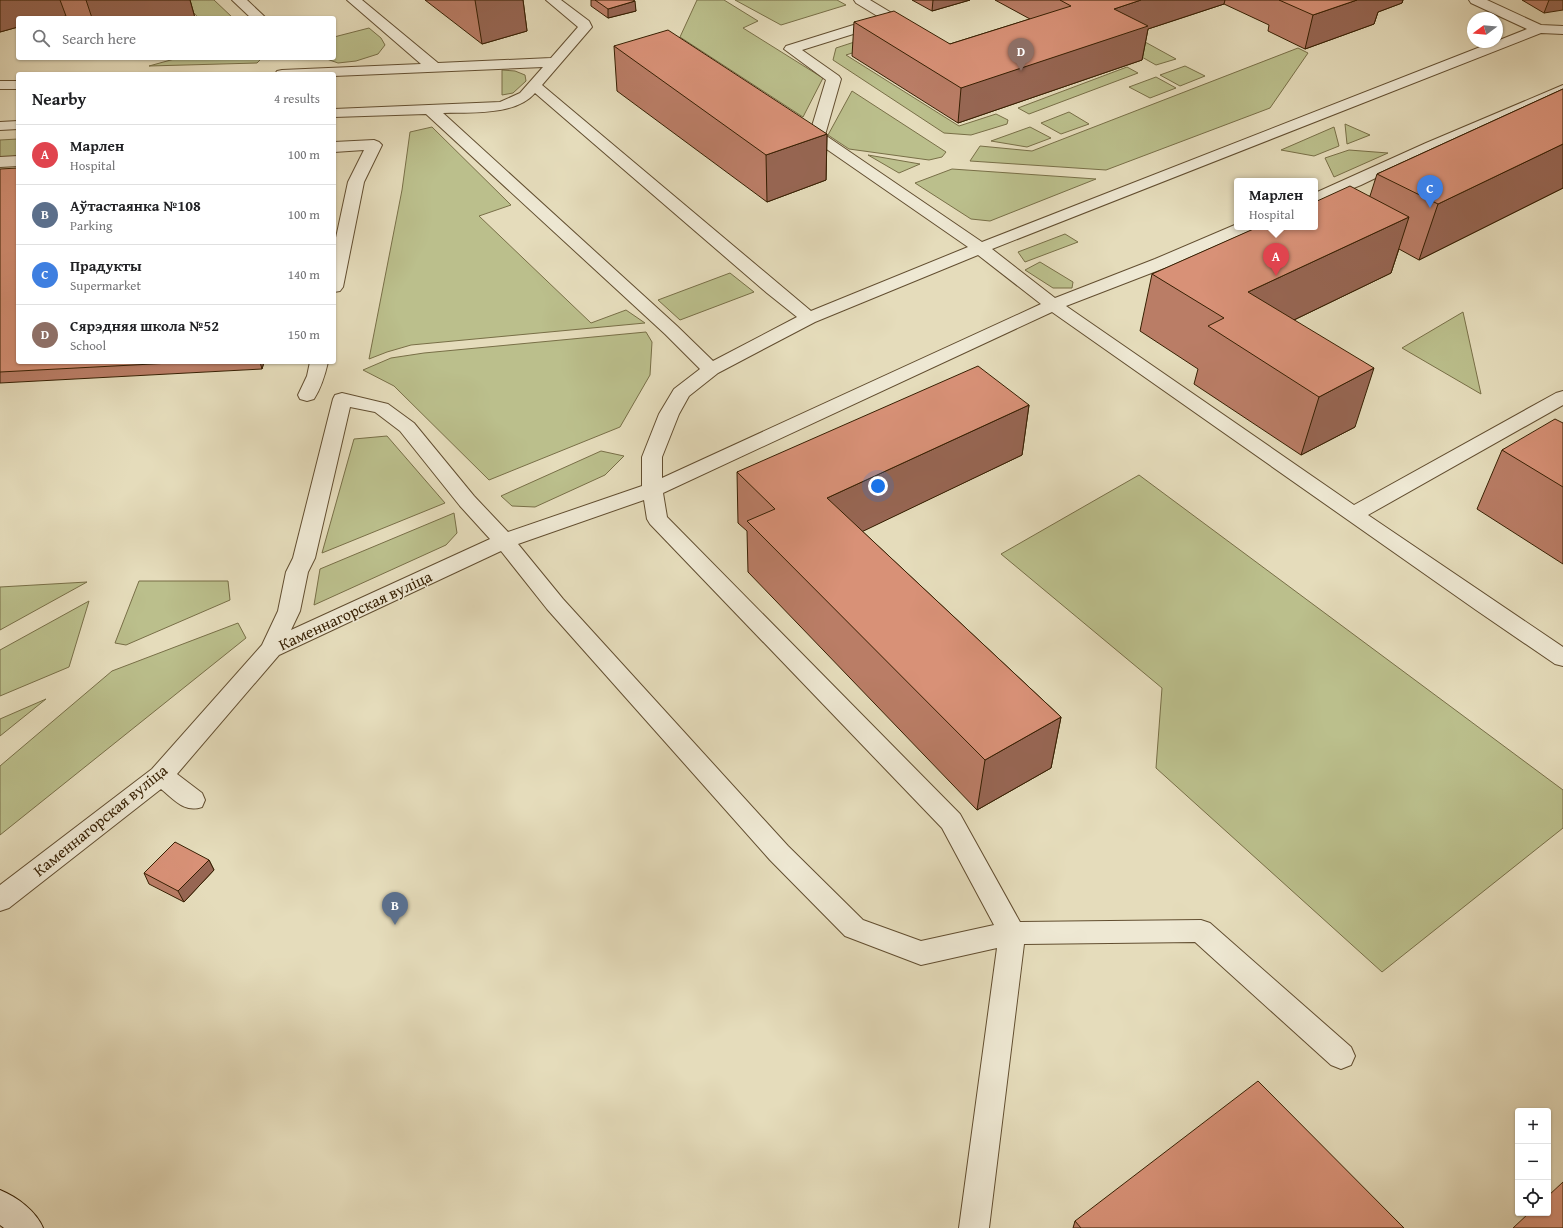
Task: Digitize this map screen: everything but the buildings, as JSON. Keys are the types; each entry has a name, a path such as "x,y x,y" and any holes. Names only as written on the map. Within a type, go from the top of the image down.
{"main road":[{"path":"239,0 257,16"},
{"path":"354,0 434,67"},
{"path":"336,113 502,106 525,96 585,27 584,24 553,0"},
{"path":"861,0 890,18 791,49 834,79 817,136 980,248 1054,305 1484,605 1563,658"},
{"path":"1476,0 1539,28 1563,30"},
{"path":"974,1228 1012,932 951,821 657,519 652,490 652,457 669,414 681,393 711,369 809,318 980,248 1539,28"},
{"path":"303,60 316,72 554,62"},
{"path":"0,85 16,85"},
{"path":"535,86 773,290 809,318"},
{"path":"1318,198 1563,89"},
{"path":"430,110 711,369"},
{"path":"0,126 16,125"},
{"path":"336,147 374,146 356,182 336,277"},
{"path":"0,162 16,161"},
{"name":"Каменнагорская вуліца","path":"0,900 161,776 271,649 504,541 652,490 1054,305 1161,264 1238,230"},
{"path":"307,395 316,376 318,364"},
{"path":"1354,514 1563,397"},
{"path":"271,649 289,611 297,572 304,558 342,399 381,408 407,427 468,501 504,541 554,604 779,853 854,928 921,954 1012,932 1202,931 1341,1056"},
{"path":"161,776 192,800"},
{"path":"0,1205 28,1228"}],"green space":[{"path":"180,0 214,0 231,16 197,16"},
{"path":"697,0 724,0 758,21 743,28 823,78 803,117 680,37"},
{"path":"735,0 837,0 846,5 781,25"},
{"path":"369,28 381,38 385,45 378,54 356,61 338,63 330,60 336,60 336,36"},
{"path":"882,33 890,41 846,55 959,126 996,114 1008,120 1007,124 971,135 944,133 833,60 836,48"},
{"path":"1136,37 1176,59 1156,65 1117,43"},
{"path":"1298,48 1308,53 1270,108 1106,170 970,161 980,146 1032,151"},
{"path":"171,60 260,60 257,63 149,66"},
{"path":"1185,66 1205,76 1180,86 1160,75"},
{"path":"1127,67 1138,73 1029,114 1018,108"},
{"path":"502,70 515,71 525,75 526,81 513,93 502,95"},
{"path":"1156,77 1176,88 1150,98 1129,87"},
{"path":"852,91 946,152 942,157 929,160 849,149 828,135"},
{"path":"1069,112 1089,124 1061,134 1041,123"},
{"path":"1345,124 1370,135 1347,144"},
{"path":"432,127 511,205 479,216 591,323 626,310 645,323 411,345 369,359 402,190 410,132"},
{"path":"1030,127 1051,138 1027,147 991,141"},
{"path":"1334,127 1339,146 1314,156 1281,150"},
{"path":"16,139 16,156 0,158 0,140"},
{"path":"1349,150 1388,153 1334,177 1325,158"},
{"path":"868,155 920,164 899,173"},
{"path":"952,169 1096,179 990,221 971,219 915,183"},
{"path":"1065,234 1078,242 1025,262 1018,252"},
{"path":"1040,262 1073,282 1072,288 1053,288 1025,270"},
{"path":"730,273 754,292 680,320 658,300"},
{"path":"1463,312 1481,394 1402,348"},
{"path":"646,332 652,342 650,375 620,427 489,480 394,386 363,370 391,358 424,353"},
{"path":"387,436 445,503 322,553 354,439"},
{"path":"601,451 624,456 605,475 535,507 512,506 501,496"},
{"path":"1139,475 1563,790 1563,828 1382,972 1156,768 1162,688 1001,554"},
{"path":"454,513 457,533 446,545 314,605 320,569"},
{"path":"139,581 228,581 230,600 126,645 115,643"},
{"path":"87,582 0,630 0,587"},
{"path":"89,601 69,667 0,696 0,650"},
{"path":"238,623 246,638 0,835 0,766 112,671"},
{"path":"46,699 0,736 0,719"}],"place":[{"name":"Сярэдняя школа №52","path":"1021,71"},
{"name":"Прадукты","path":"1430,208"},
{"name":"Марлен","path":"1276,276"},
{"name":"Аўтастаянка №108","path":"395,925"}]}
